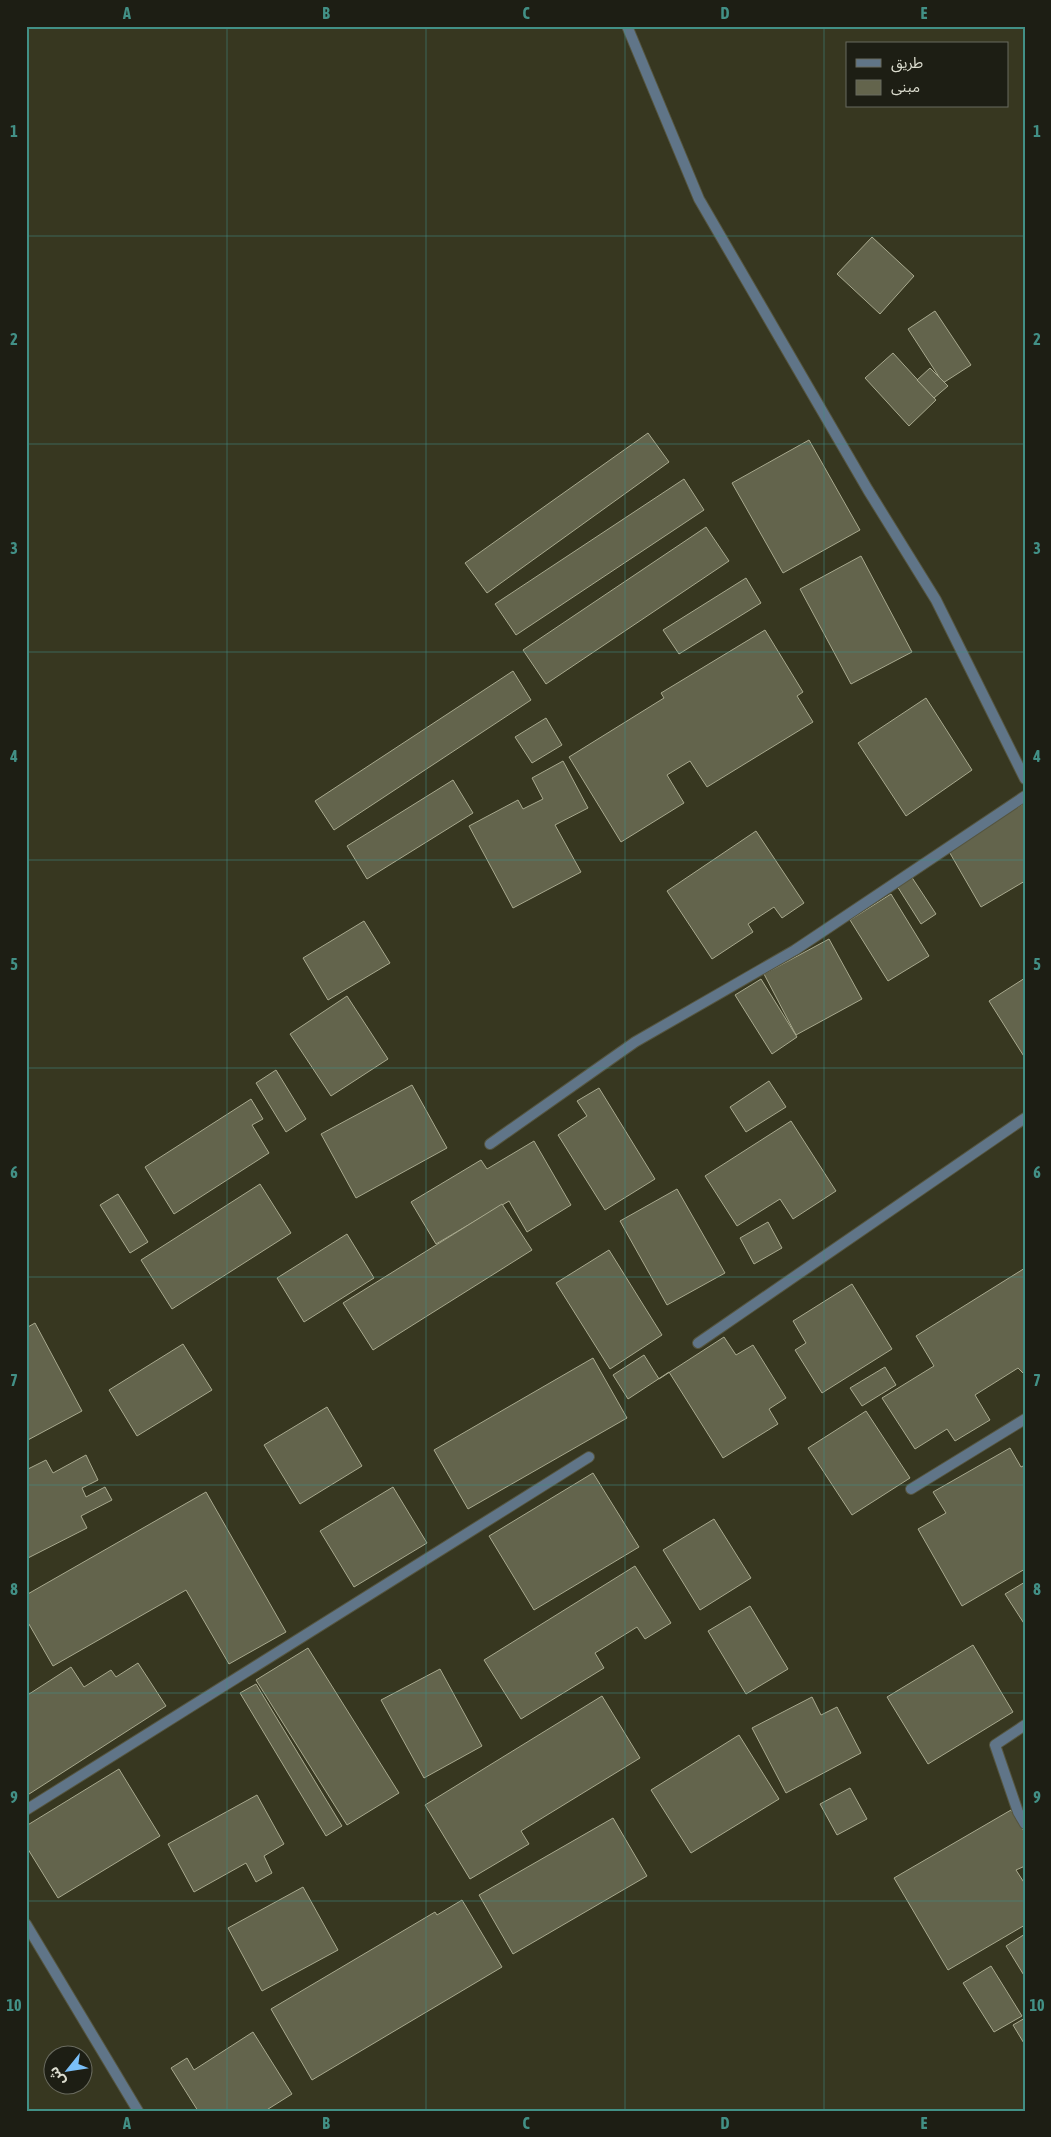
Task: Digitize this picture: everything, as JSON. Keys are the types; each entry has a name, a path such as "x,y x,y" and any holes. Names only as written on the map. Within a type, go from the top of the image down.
{"street":[{"path":"628,26 699,199 868,490 936,600 1025,779"},
{"path":"490,1144 635,1042 794,950 1025,796"},
{"path":"698,1343 1025,1118"},
{"path":"911,1489 1025,1419"},
{"path":"26,1810 589,1457"},
{"path":"1025,1725 995,1745 1018,1812 1025,1824"},
{"path":"26,1924 138,2111"}],"building":[{"path":"872,237 914,276 880,314 837,274"},
{"path":"935,311 971,365 943,383 908,329"},
{"path":"893,353 936,400 909,426 865,378"},
{"path":"930,368 948,386 934,398 917,380"},
{"path":"648,433 669,462 487,593 465,563"},
{"path":"809,440 860,530 783,573 732,483"},
{"path":"684,479 704,510 516,635 495,604"},
{"path":"706,527 729,561 546,684 523,650"},
{"path":"861,556 912,652 851,684 800,589"},
{"path":"746,578 761,603 679,654 663,630"},
{"path":"765,630 803,692 797,696 813,722 707,787 690,761 667,775 684,803 621,842 569,757 664,698 661,693"},
{"path":"513,671 531,700 334,830 315,801"},
{"path":"926,698 972,770 906,816 858,743"},
{"path":"546,718 562,745 532,763 515,737"},
{"path":"563,761 588,808 555,825 581,872 513,908 469,826 518,800 523,809 543,799 532,778"},
{"path":"453,780 473,813 367,879 347,846"},
{"path":"1025,803 1025,881 981,907 947,848"},
{"path":"756,831 804,903 782,918 774,907 748,924 753,932 712,959 667,891"},
{"path":"911,876 936,914 921,924 897,886"},
{"path":"891,894 929,956 888,981 850,920"},
{"path":"364,921 390,963 328,1000 303,958"},
{"path":"829,939 862,999 796,1035 764,974"},
{"path":"1025,978 1025,1058 989,1001"},
{"path":"761,979 797,1037 772,1054 735,995"},
{"path":"347,996 388,1059 331,1096 290,1034"},
{"path":"276,1070 306,1119 286,1132 256,1083"},
{"path":"769,1081 786,1107 746,1132 730,1107"},
{"path":"412,1085 447,1148 356,1198 321,1134"},
{"path":"599,1088 655,1179 605,1210 558,1135 587,1116 577,1101"},
{"path":"251,1099 263,1119 252,1125 269,1153 174,1214 145,1167"},
{"path":"791,1121 836,1191 793,1219 780,1199 737,1226 705,1176"},
{"path":"534,1141 571,1205 527,1232 509,1201 436,1244 411,1202 481,1160 487,1169"},
{"path":"260,1184 291,1233 172,1309 141,1260"},
{"path":"677,1189 725,1273 667,1305 620,1221"},
{"path":"118,1194 148,1242 130,1253 100,1205"},
{"path":"502,1204 532,1250 373,1350 343,1303"},
{"path":"768,1222 782,1248 754,1264 740,1238"},
{"path":"347,1234 374,1278 304,1322 277,1278"},
{"path":"609,1250 662,1335 610,1369 556,1283"},
{"path":"1025,1268 1025,1375 1018,1368 975,1395 990,1420 955,1441 947,1429 915,1449 882,1398 934,1366 916,1336"},
{"path":"852,1284 892,1349 822,1393 795,1350 806,1343 793,1321"},
{"path":"35,1323 82,1411 26,1441 26,1328"},
{"path":"724,1337 736,1355 753,1345 786,1398 769,1409 778,1424 723,1458 669,1372"},
{"path":"183,1344 212,1390 137,1436 109,1390"},
{"path":"644,1355 659,1379 628,1399 613,1375"},
{"path":"593,1358 627,1418 468,1509 434,1450"},
{"path":"885,1367 896,1385 862,1406 850,1388"},
{"path":"327,1407 362,1466 300,1504 264,1445"},
{"path":"866,1411 910,1478 852,1515 808,1448"},
{"path":"1010,1448 1021,1467 1025,1465 1025,1569 962,1606 918,1529 946,1513 933,1492"},
{"path":"86,1455 98,1480 82,1488 86,1497 105,1487 112,1500 81,1516 87,1528 26,1559 26,1470 46,1460 53,1473"},
{"path":"593,1473 639,1547 534,1610 489,1536"},
{"path":"393,1487 427,1543 354,1587 320,1531"},
{"path":"206,1492 286,1632 229,1664 186,1590 53,1666 26,1619 26,1595"},
{"path":"714,1519 751,1578 700,1610 663,1550"},
{"path":"635,1566 671,1623 645,1639 637,1627 595,1653 604,1668 521,1719 484,1660"},
{"path":"1025,1582 1025,1625 1005,1594"},
{"path":"750,1606 788,1669 746,1694 708,1631"},
{"path":"973,1645 1013,1712 928,1764 887,1697"},
{"path":"308,1648 399,1793 347,1825 256,1680"},
{"path":"138,1663 166,1706 26,1796 26,1696 71,1667 84,1687 111,1670 116,1677"},
{"path":"440,1669 482,1746 424,1778 381,1700"},
{"path":"256,1684 342,1826 326,1836 240,1693"},
{"path":"602,1696 640,1758 521,1831 529,1844 470,1879 425,1805"},
{"path":"812,1697 821,1715 837,1707 861,1753 786,1793 752,1728"},
{"path":"739,1735 779,1799 691,1853 651,1790"},
{"path":"119,1769 160,1836 58,1898 26,1846 26,1826"},
{"path":"850,1788 867,1819 837,1835 820,1804"},
{"path":"257,1795 284,1844 264,1856 272,1873 256,1882 246,1863 194,1892 168,1844"},
{"path":"1011,1810 1025,1833 1025,1866 1016,1870 1025,1884 1025,1925 948,1970 894,1878"},
{"path":"613,1818 647,1876 513,1954 479,1895"},
{"path":"303,1887 338,1950 262,1991 228,1928"},
{"path":"462,1900 502,1967 312,2080 271,2009 435,1912 437,1915"},
{"path":"1025,1934 1025,1977 1006,1946"},
{"path":"991,1966 1022,2016 994,2032 963,1983"},
{"path":"1025,2018 1025,2045 1013,2025"},
{"path":"253,2032 292,2094 265,2111 198,2111 171,2068 187,2058 194,2070"}]}
